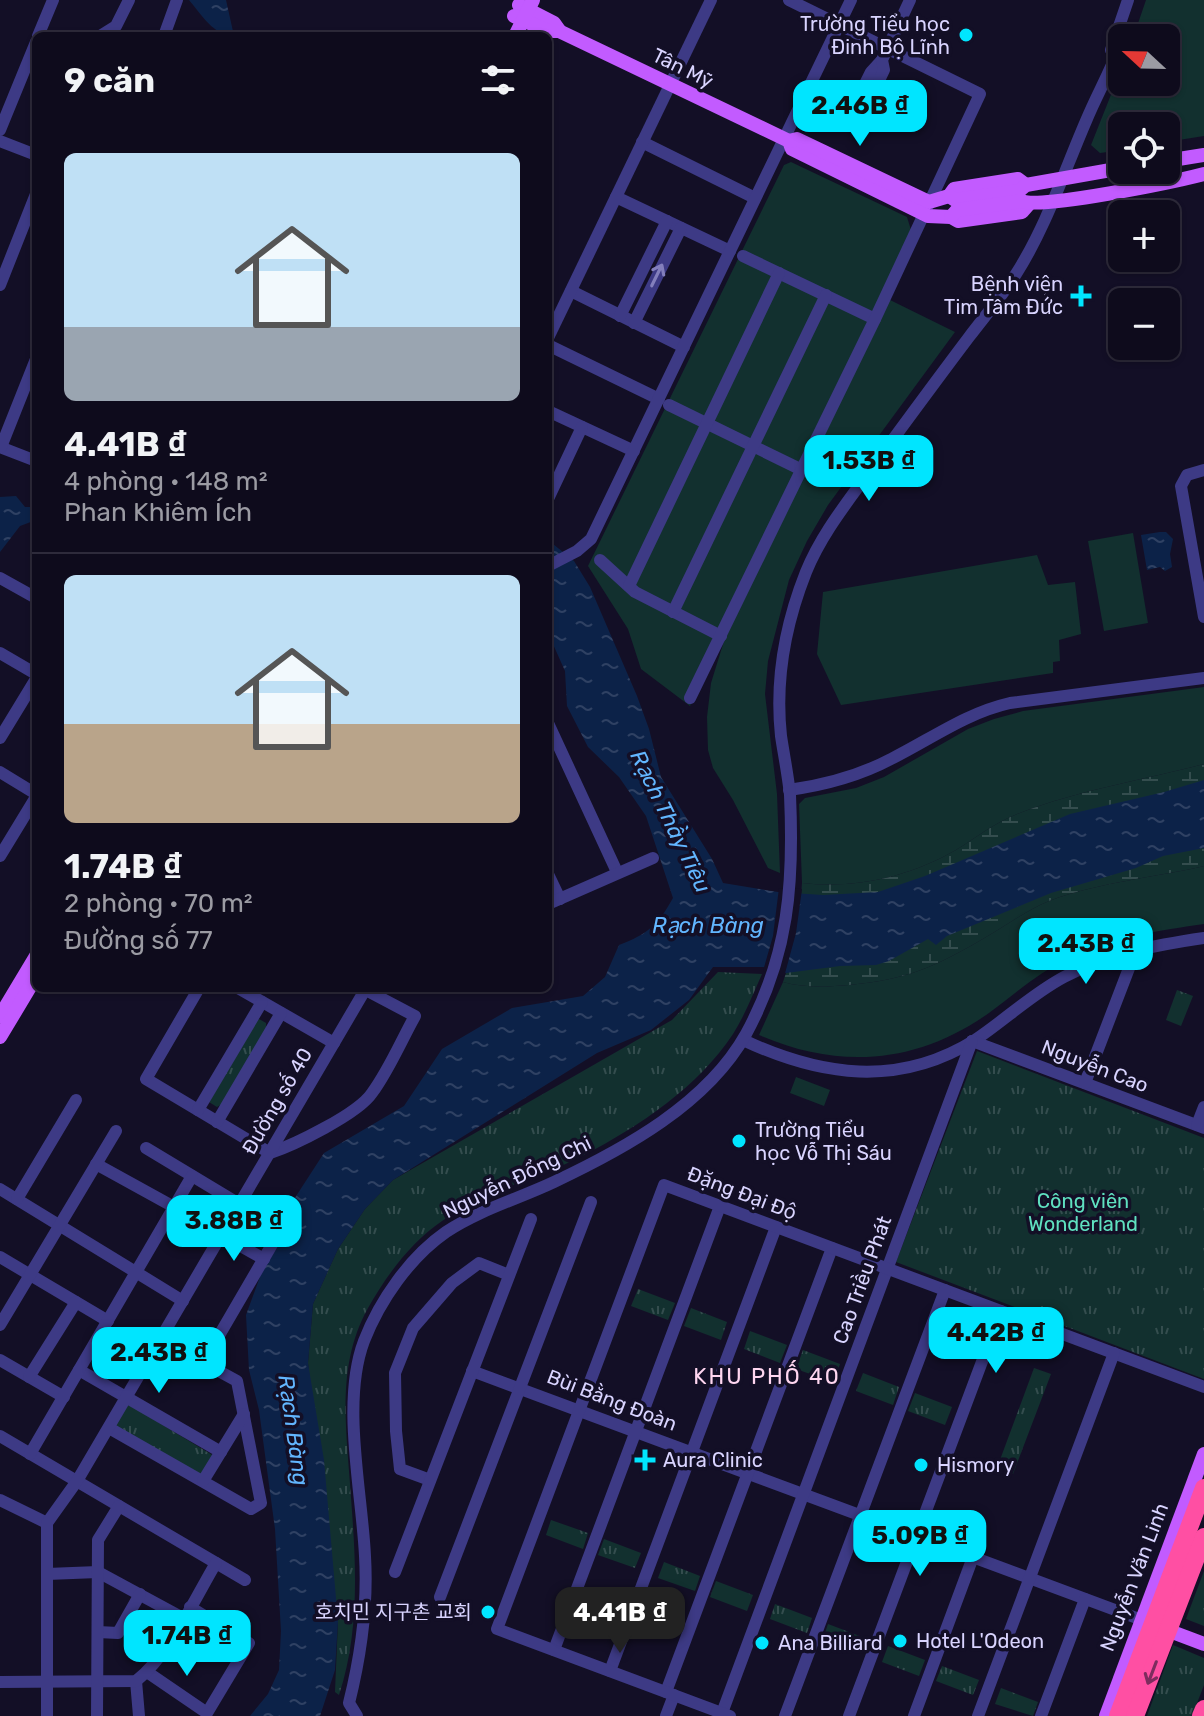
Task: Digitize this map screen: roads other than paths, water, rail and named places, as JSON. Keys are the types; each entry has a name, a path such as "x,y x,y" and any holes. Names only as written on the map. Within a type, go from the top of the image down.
{"highway":[{"name":"Nguyễn Văn Linh","path":"1118,1716 1154,1625 1189,1510 1204,1488"},
{"name":"Nguyễn Văn Linh","path":"1135,1716 1154,1625 1204,1537"},
{"path":"1201,1716 1204,1709"}],"main road":[{"name":"Tân Mỹ","path":"523,9 554,23 559,31 787,140 797,139 861,176 926,208 939,218 951,217 957,210 1022,201 1029,204 1051,202"},
{"path":"507,32 523,9"},
{"path":"516,32 523,9"},
{"path":"1180,159 1204,155"},
{"path":"926,208 949,196 954,189 1018,179 1026,185 1108,170"},
{"path":"1180,176 1204,174"},
{"path":"1051,202 1129,184"},
{"path":"0,1016 32,963"},
{"path":"0,1037 9,1003 32,981"},
{"name":"Nguyễn Văn Linh","path":"1189,1510 1204,1454"},
{"path":"1154,1625 1204,1644"},
{"name":"Nguyễn Văn Linh","path":"1106,1716 1154,1625"}],"street":[{"path":"40,32 53,0"},
{"path":"106,32 116,26 129,0"},
{"path":"165,32 177,0"},
{"path":"552,330 711,0"},
{"path":"552,564 577,551 591,539 634,451 664,402 684,347 755,198 787,140 851,0"},
{"path":"858,110 871,72 885,54 910,0"},
{"path":"1125,24 1128,0"},
{"path":"1126,24 1136,0"},
{"path":"690,698 875,319 980,94 885,54 797,2"},
{"path":"0,130 32,52"},
{"path":"1108,67 1062,178 1016,273 841,511 810,565 796,603 780,678 781,733 789,790 851,777 890,760 989,707 1204,678"},
{"path":"0,141 32,153"},
{"path":"642,142 755,198"},
{"path":"616,197 730,251"},
{"path":"0,285 32,204"},
{"path":"620,316 667,221"},
{"path":"634,323 681,228"},
{"path":"743,256 875,319"},
{"path":"629,586 779,273"},
{"path":"571,291 684,347"},
{"path":"673,612 826,295"},
{"path":"552,347 802,470"},
{"path":"32,369 0,447 32,459"},
{"path":"552,413 634,451"},
{"path":"553,475 582,427"},
{"path":"1204,470 1187,475 1181,486 1204,617"},
{"path":"600,560 635,592 721,636"},
{"path":"0,578 32,596"},
{"path":"0,653 32,673"},
{"path":"0,738 32,683"},
{"path":"552,745 617,872"},
{"path":"0,772 32,792"},
{"name":"Nguyễn Đổng Chi","path":"357,1716 349,1703 364,1625 366,1562 354,1411 355,1373 362,1346 381,1307 412,1263 445,1233 466,1220 551,1184 633,1140 695,1095 743,1040 776,968 787,922 791,842 789,790"},
{"path":"0,856 32,802"},
{"path":"554,902 653,858"},
{"path":"743,1040 817,1068 864,1073 907,1067 972,1041 1063,978 1136,950 1204,938"},
{"path":"1085,1083 1136,950"},
{"path":"197,992 146,1079 270,1153 357,1108 371,1095 415,1016 371,992"},
{"path":"245,992 334,1043"},
{"name":"Đường số 40","path":"47,1523 109,1428 363,992"},
{"path":"198,1110 262,1002"},
{"path":"217,1122 281,1013"},
{"name":"Nguyễn Cao","path":"972,1041 1200,1127"},
{"name":"Cao Triều Phát","path":"726,1714 972,1041"},
{"path":"17,1199 76,1100"},
{"path":"1200,1127 1204,1107"},
{"path":"0,1325 116,1131"},
{"path":"146,1148 239,1204"},
{"path":"96,1164 174,1207"},
{"path":"30,1454 192,1176"},
{"name":"Đặng Đại Độ","path":"554,1650 497,1629 664,1185 1204,1387"},
{"path":"0,1189 183,1301"},
{"path":"440,1597 591,1202"},
{"path":"720,1206 554,1650 726,1714"},
{"path":"395,1572 531,1219"},
{"path":"610,1671 776,1227"},
{"path":"221,1235 264,1259"},
{"path":"203,1363 277,1236"},
{"path":"666,1716 670,1693 748,1472 832,1248"},
{"path":"0,1257 108,1321"},
{"path":"430,1480 400,1469 395,1373 413,1328 452,1283 479,1263 509,1275"},
{"path":"785,1716 945,1290"},
{"path":"29,1377 76,1302"},
{"path":"849,1716 1001,1311"},
{"path":"109,1428 251,1509 261,1503 237,1381 160,1339"},
{"path":"978,1716 1114,1353"},
{"path":"0,1360 64,1397"},
{"path":"79,1370 221,1452"},
{"name":"Bùi Bằng Đoàn","path":"472,1371 1154,1625"},
{"path":"203,1481 244,1414"},
{"path":"0,1436 245,1580"},
{"path":"0,1516 3,1502 47,1523 47,1716"},
{"path":"97,1716 98,1540 119,1506"},
{"path":"914,1716 973,1557"},
{"path":"0,1682 136,1681 147,1672 216,1563"},
{"path":"47,1574 98,1572 249,1643 207,1713 147,1672"},
{"path":"98,1632 118,1633 140,1594"},
{"path":"1041,1716 1085,1599"},
{"path":"136,1681 139,1716"}],"water":[{"path":"189,0 226,0 233,32 220,32 203,18"},
{"path":"16,496 25,507 32,507 32,522 20,526 0,552 0,497"},
{"path":"1166,532 1173,539 1170,554 1172,567 1165,571 1160,567 1147,570 1141,535"},
{"name":"Rạch Bàng","path":"552,543 574,561 590,587 637,696 661,777 712,859 723,883 823,895 878,892 925,876 1070,814 1204,780 1204,848 1163,856 1136,868 1051,893 947,936 936,945 928,939 876,965 786,973 763,967 713,967 689,1000 651,1030 597,1053 393,1180 365,1209 338,1249 313,1304 308,1363 324,1460 338,1621 335,1670 320,1716 250,1716 268,1694 279,1670 281,1631 275,1529 259,1410 249,1370 246,1315 261,1274 283,1238 278,1224 324,1153 404,1106 442,1049 512,1008 583,996 605,977 619,945 651,928 673,898 646,816 619,777 588,747 567,706 565,671 552,642"}],"place":[{"name":"Trường Tiểu học Đinh Bộ Lĩnh","path":"966,35"},
{"name":"Bệnh viện Tim Tâm Đức","path":"1081,296"},
{"name":"Trường Tiểu học Vỗ Thị Sáu","path":"739,1141"},
{"name":"Aura Clinic","path":"645,1460"},
{"name":"Hismory","path":"921,1465"},
{"name":"호치민 지구촌 교회","path":"488,1612"},
{"name":"Hotel L'Odeon","path":"900,1641"},
{"name":"Ana Billiard","path":"762,1643"}],"district":[{"name":"KHU PHỐ 40","path":"767,1376"}],"water label":[{"name":"Rạch Thầy Tiêu","path":"671,821"}],"park label":[{"name":"Công viên Wonderland","path":"1083,1212"}]}
